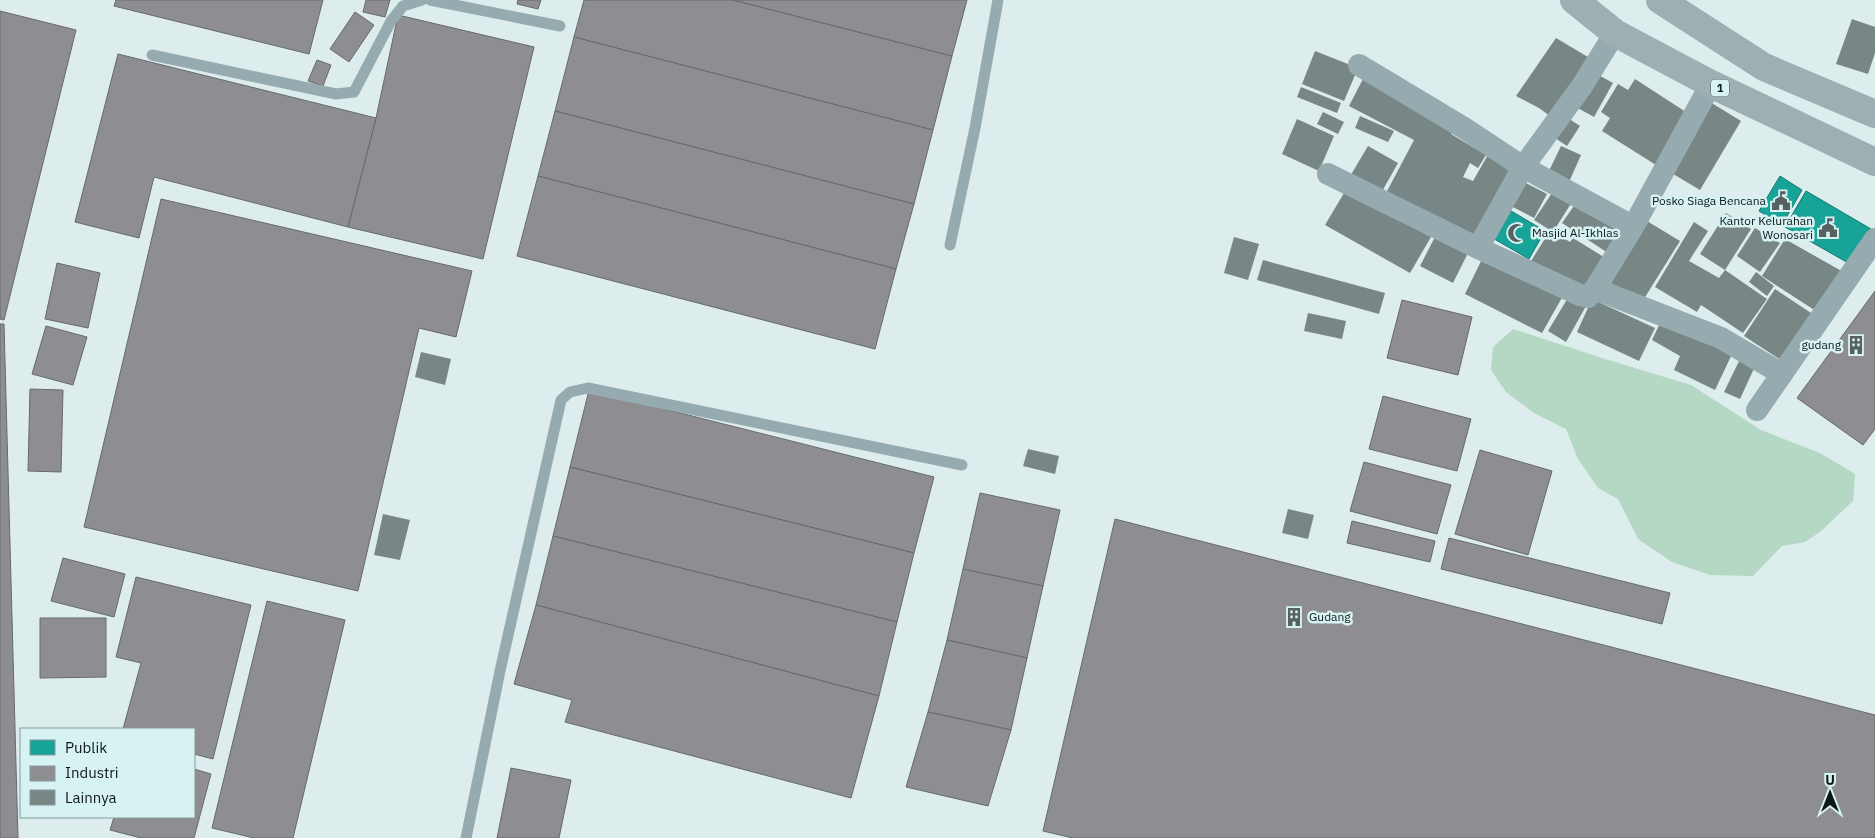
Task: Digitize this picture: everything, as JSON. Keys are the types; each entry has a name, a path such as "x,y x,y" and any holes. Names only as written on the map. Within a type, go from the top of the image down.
{"highway":[{"name":"1","path":"1574,0 1615,33 1711,84 1875,162"},
{"path":"1660,0 1764,67 1875,114"}],"street":[{"path":"1478,248 1524,167 1576,94 1615,33"},
{"path":"1358,65 1464,128 1524,167 1623,221"},
{"path":"1328,174 1478,248 1580,295 1588,296 1592,294 1632,227 1711,84"},
{"path":"1757,410 1875,239"},
{"path":"1594,289 1722,338 1782,374"}],"lane":[{"path":"152,55 336,94 354,92 391,21 403,6 422,0"},
{"path":"430,0 560,26"},
{"path":"950,245 998,0"},
{"path":"466,838 500,671 561,400 570,392 588,388 962,466"}],"green space":[{"path":"1513,329 1691,385 1761,430 1820,453 1855,474 1853,501 1820,532 1805,542 1782,546 1753,576 1710,575 1672,562 1638,539 1618,499 1598,488 1578,459 1566,429 1534,413 1506,392 1491,370 1493,347"}],"building: Publik":[{"name":"Posko Siaga Bencana","path":"1780,176 1802,190 1782,225 1759,211"},
{"name":"Kantor Kelurahan Wonosari","path":"1806,191 1871,229 1850,264 1785,227"},
{"name":"Masjid Al-Ikhlas","path":"1506,208 1545,231 1529,259 1489,236"}],"building: Industri":[{"path":"116,0 323,0 309,54 114,6"},
{"path":"366,0 390,0 385,17 363,12"},
{"path":"518,0 541,0 538,9 517,4"},
{"path":"584,0 733,0 952,56 933,130 574,37"},
{"path":"733,0 967,0 952,56"},
{"path":"0,11 76,30 4,320 0,319"},
{"path":"355,12 374,25 349,62 330,49"},
{"path":"398,15 534,47 483,259 348,227 376,118"},
{"path":"574,37 933,130 914,204 555,111"},
{"path":"118,54 376,118 348,227 154,177 139,238 75,222"},
{"path":"317,60 331,65 323,86 308,81"},
{"path":"555,111 914,204 896,269 538,176"},
{"path":"538,176 896,269 875,349 517,256"},
{"path":"161,199 472,271 456,337 419,328 358,591 84,527"},
{"path":"57,263 100,273 88,328 45,319"},
{"name":"gudang","path":"1875,291 1875,429 1863,445 1797,398"},
{"path":"1402,300 1472,317 1458,375 1387,358"},
{"path":"0,324 4,324 18,838 0,838"},
{"path":"46,326 87,337 73,385 32,374"},
{"path":"30,389 63,390 61,472 28,471"},
{"path":"589,390 934,477 914,553 570,467"},
{"path":"1383,396 1471,419 1457,471 1369,449"},
{"path":"1480,450 1552,471 1528,555 1455,534"},
{"path":"1364,462 1451,485 1437,534 1350,511"},
{"path":"570,467 914,553 897,622 553,536"},
{"path":"980,493 1060,510 1043,586 963,569"},
{"name":"Gudang","path":"1115,519 1875,715 1875,838 1073,838 1043,831"},
{"path":"1352,521 1435,541 1430,562 1347,543"},
{"path":"553,536 897,622 879,696 536,605"},
{"path":"1449,538 1670,593 1662,624 1441,569"},
{"path":"63,558 125,574 114,617 51,601"},
{"path":"963,569 1043,586 1027,658 947,640"},
{"path":"136,577 251,605 213,759 195,754 195,728 123,728 141,663 116,657"},
{"path":"267,601 345,620 293,838 254,838 212,828"},
{"path":"536,605 879,696 851,798 565,722 572,700 514,684"},
{"path":"40,618 106,618 106,677 40,678"},
{"path":"947,640 1027,658 1011,730 928,712"},
{"path":"928,712 1011,730 988,806 906,787"},
{"path":"511,768 571,780 559,838 497,838"},
{"path":"195,769 211,774 194,838 141,838 110,830 114,818 195,818"}],"building: Lainnya":[{"path":"1852,19 1875,27 1875,53 1868,74 1836,64"},
{"path":"1556,38 1593,60 1554,119 1539,108 1516,96"},
{"path":"1315,51 1358,68 1344,101 1302,84"},
{"path":"1595,73 1613,83 1594,117 1576,107"},
{"path":"1363,79 1454,129 1451,134 1486,155 1478,168 1470,163 1463,177 1473,181 1489,153 1518,169 1477,243 1385,195 1414,140 1349,106"},
{"path":"1635,79 1689,114 1656,165 1602,131 1610,118 1601,112 1618,84 1628,90"},
{"path":"1301,87 1341,103 1337,113 1297,97"},
{"path":"1710,102 1741,121 1700,190 1668,171"},
{"path":"1323,112 1344,122 1338,134 1317,124"},
{"path":"1360,116 1394,131 1388,142 1355,128"},
{"path":"1565,116 1580,126 1567,146 1552,136"},
{"path":"1297,119 1334,136 1319,171 1282,154"},
{"path":"1368,146 1398,163 1380,195 1349,178"},
{"path":"1561,146 1581,155 1569,182 1548,173"},
{"path":"1520,180 1547,194 1534,218 1507,204"},
{"path":"1347,188 1431,237 1410,273 1325,225"},
{"path":"1554,190 1572,202 1553,232 1534,220"},
{"path":"1576,203 1624,235 1611,255 1562,223"},
{"path":"1726,213 1751,229 1725,270 1700,254"},
{"path":"1642,218 1680,241 1642,302 1604,279"},
{"path":"1694,222 1708,231 1689,261 1719,278 1725,270 1767,299 1743,333 1701,305 1697,312 1655,287"},
{"path":"1755,228 1780,243 1760,272 1737,256"},
{"path":"1554,232 1570,242 1573,238 1607,259 1586,294 1531,261 1546,237 1550,240"},
{"path":"1437,233 1470,249 1453,283 1420,266"},
{"path":"1234,237 1259,244 1248,280 1224,273"},
{"path":"1785,239 1845,273 1819,313 1762,276"},
{"path":"1484,255 1564,294 1542,333 1465,294"},
{"path":"1263,260 1385,293 1379,314 1257,280"},
{"path":"1756,272 1774,286 1767,296 1749,282"},
{"path":"1775,289 1817,317 1787,364 1744,336"},
{"path":"1569,296 1586,306 1566,342 1548,331"},
{"path":"1592,299 1655,328 1639,361 1577,332"},
{"path":"1308,313 1346,321 1342,339 1304,331"},
{"path":"1662,319 1733,352 1715,390 1674,370 1680,356 1652,340"},
{"path":"421,352 451,359 445,385 415,377"},
{"path":"1742,355 1757,362 1740,399 1724,392"},
{"path":"1028,449 1059,456 1055,474 1023,466"},
{"path":"1288,509 1314,515 1308,539 1282,533"},
{"path":"383,514 410,520 400,560 374,555"}],"place":[{"name":"Posko Siaga Bencana","path":"1781,201"},
{"name":"Kantor Kelurahan Wonosari","path":"1828,228"},
{"name":"Masjid Al-Ikhlas","path":"1517,233"},
{"name":"gudang","path":"1856,345"},
{"name":"Gudang","path":"1294,617"}]}
